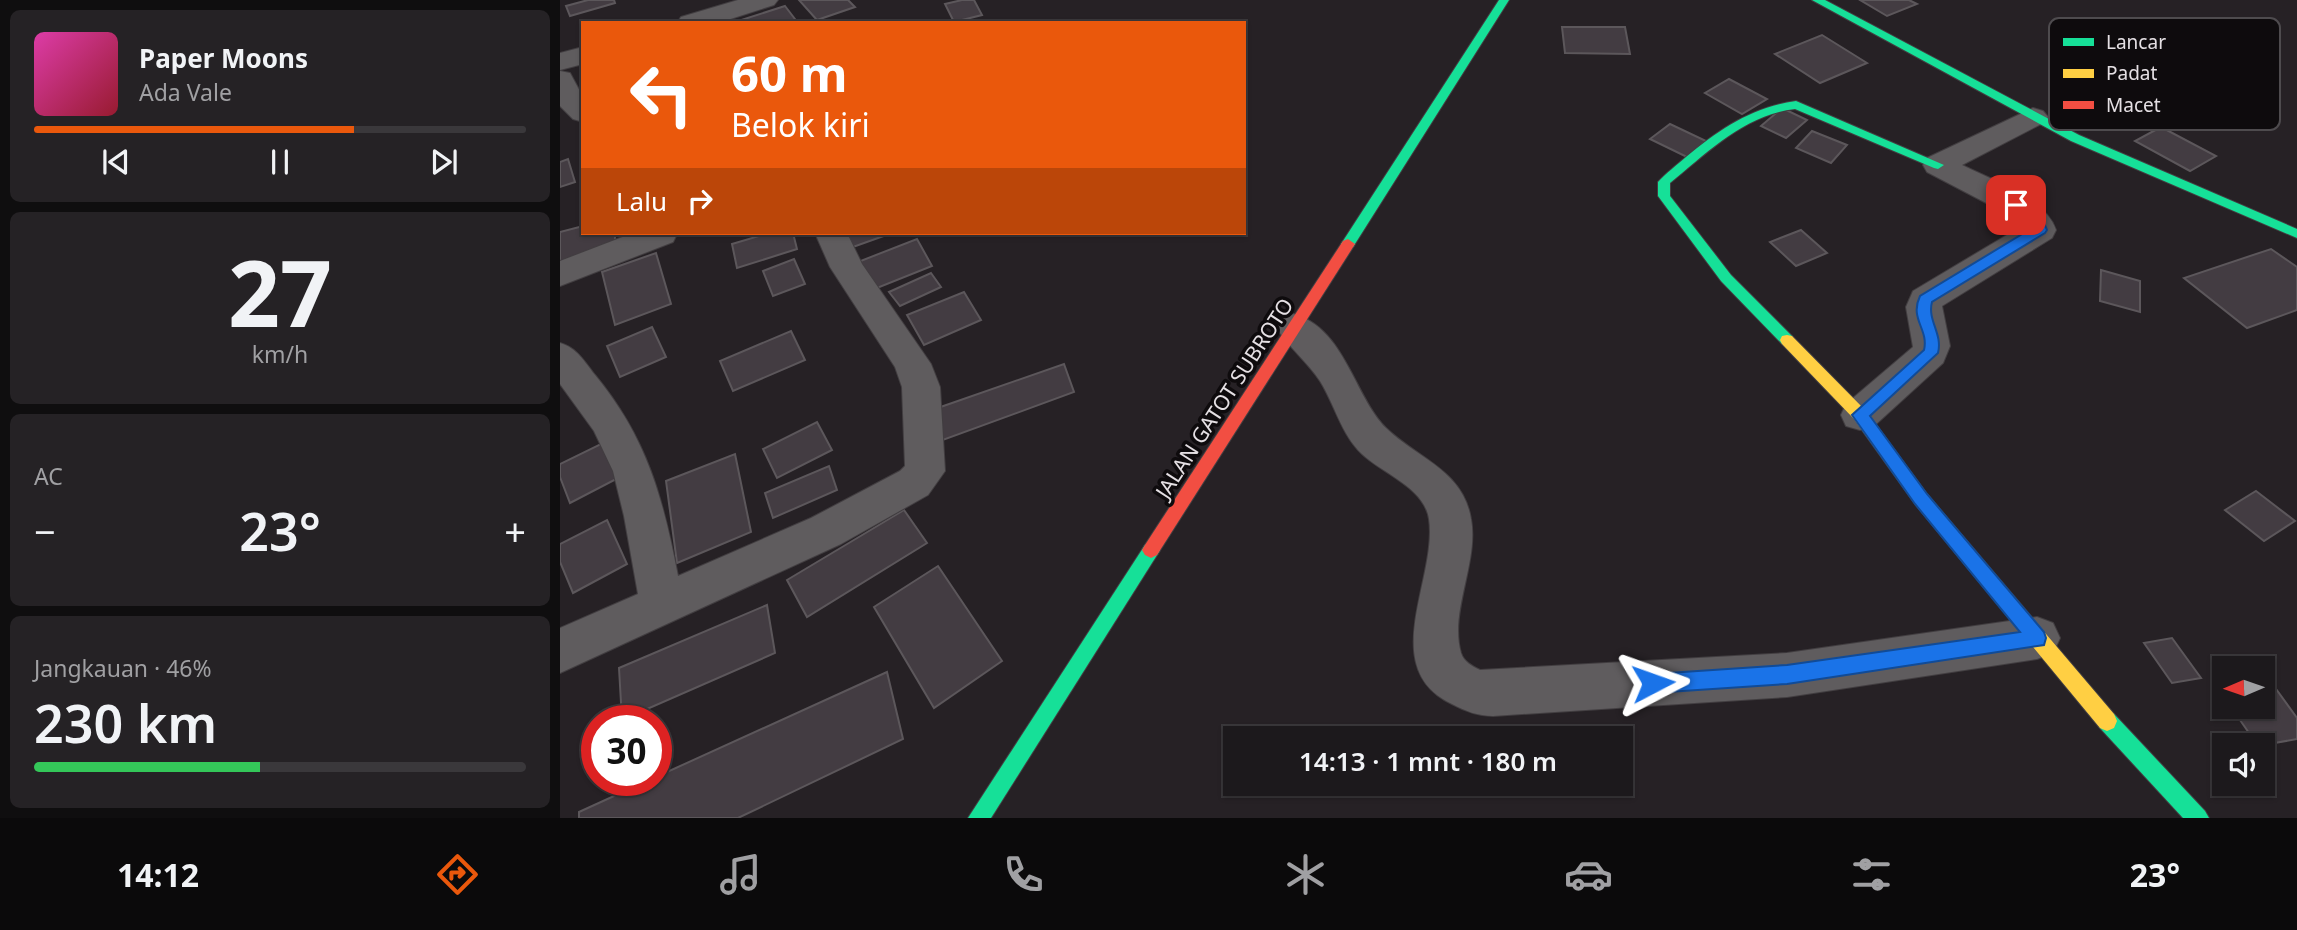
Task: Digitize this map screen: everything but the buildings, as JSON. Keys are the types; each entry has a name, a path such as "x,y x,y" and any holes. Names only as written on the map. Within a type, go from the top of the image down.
{"street":[{"path":"697,21 765,0"},
{"name":"JALAN GATOT SUBROTO","path":"979,818 1504,0"},
{"path":"1817,0 2049,124"},
{"path":"560,62 581,56"},
{"path":"560,79 568,98 581,111"},
{"path":"1860,415 1930,353 1933,342 1922,311 1925,300 2040,230 2037,221 2026,211 1938,165 1796,105 1780,104 1762,110 1664,182 1664,196 1726,278 1860,415 1921,499 2037,638 2140,759 2198,818"},
{"path":"1938,165 2033,117"},
{"path":"2061,130 2181,186 2297,234"},
{"path":"560,274 658,235"},
{"path":"560,650 826,531 914,483 925,471 921,387 912,364 848,267 832,235"},
{"path":"1294,327 1333,370 1370,438 1443,497 1453,531 1437,625 1437,649 1441,668 1459,685 1479,692 1520,692 1787,674 2037,638"},
{"path":"560,357 614,429 627,455 640,497 662,606"}],"traffic: fast":[{"path":"1348,244 1504,0"},
{"path":"1817,0 2049,124"},
{"path":"1787,340 1726,278 1664,196 1664,182 1742,122 1777,107 1796,105 1938,165"},
{"path":"2060,130 2297,234"},
{"path":"979,818 1151,550"},
{"path":"2107,721 2198,818"}],"traffic: slow":[{"path":"1787,340 1860,415 1921,499 2107,721"}],"traffic: jam":[{"path":"1151,550 1348,244"}],"route":[{"path":"1653,683 1787,674 2037,638 1921,499 1860,415 1930,353 1933,342 1922,311 1925,300 2040,230 2037,221 2016,205"}]}
